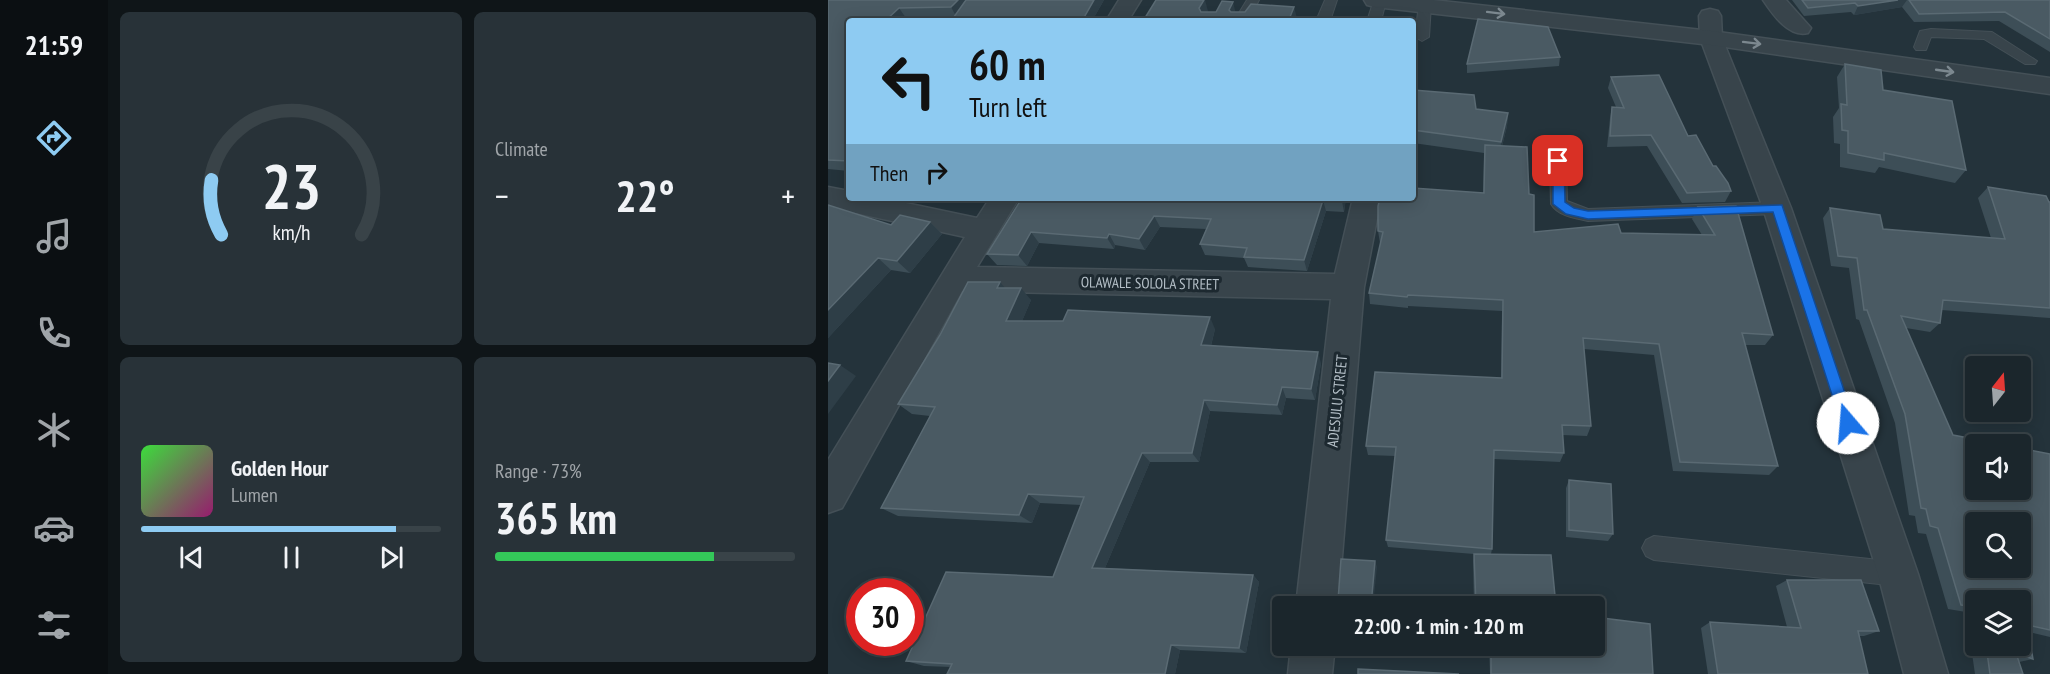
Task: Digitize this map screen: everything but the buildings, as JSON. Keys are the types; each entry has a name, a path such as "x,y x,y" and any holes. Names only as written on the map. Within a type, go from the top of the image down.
{"street":[{"path":"1119,18 1130,0"},
{"path":"1375,0 1710,22 2050,86"},
{"path":"1766,23 1811,29 1774,0"},
{"path":"1710,22 1777,208 1898,574 1926,674"},
{"path":"1877,40 2040,62"},
{"path":"828,197 846,201"},
{"path":"847,201 984,230"},
{"path":"828,495 952,279 1003,201"},
{"name":"ADESULU STREET","path":"1318,596 1348,287 1366,201"},
{"name":"OLAWALE SOLOLA STREET","path":"952,279 1348,287"},
{"path":"1310,674 1312,656"}],"lane":[{"path":"1243,18 1252,0"},
{"path":"1324,18 1331,0"},
{"path":"1375,18 1380,1"},
{"path":"1422,37 1425,4"},
{"path":"1558,161 1559,204 1571,211 1588,215 1777,208"},
{"path":"1654,548 1898,574"}],"route":[{"path":"1558,161 1559,204 1571,211 1588,215 1777,208 1848,423"}]}
